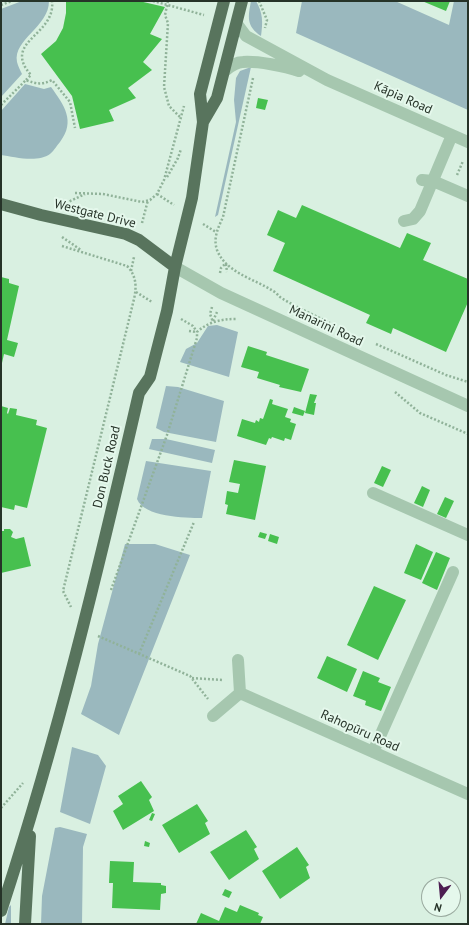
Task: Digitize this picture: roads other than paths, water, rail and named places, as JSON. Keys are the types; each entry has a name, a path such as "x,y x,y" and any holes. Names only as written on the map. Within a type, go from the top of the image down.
{"main road":[{"name":"Don Buck Road","path":"1,910 31,819 78,650 139,393 150,376 165,322 175,268 192,198 203,122 200,94 224,1"},
{"name":"Don Buck Road","path":"203,122 217,98 226,70 242,1"},
{"name":"Westgate Drive","path":"1,204 40,215 126,234 138,240 175,268"},
{"name":"Don Buck Road","path":"25,924 31,819"}],"street":[{"name":"Kāpia Road","path":"237,24 246,36 327,80 468,142"},
{"name":"Kāpia Road","path":"226,70 233,64 242,62 286,66 327,80"},
{"path":"404,221 412,219 420,211 428,181 452,135"},
{"path":"428,181 468,196"},
{"name":"Manarini Road","path":"175,268 221,293 468,406"},
{"path":"373,493 468,535"},
{"path":"373,752 453,572"},
{"path":"214,716 240,693 238,660"},
{"name":"Rahopūru Road","path":"240,693 373,752 467,791"}]}
